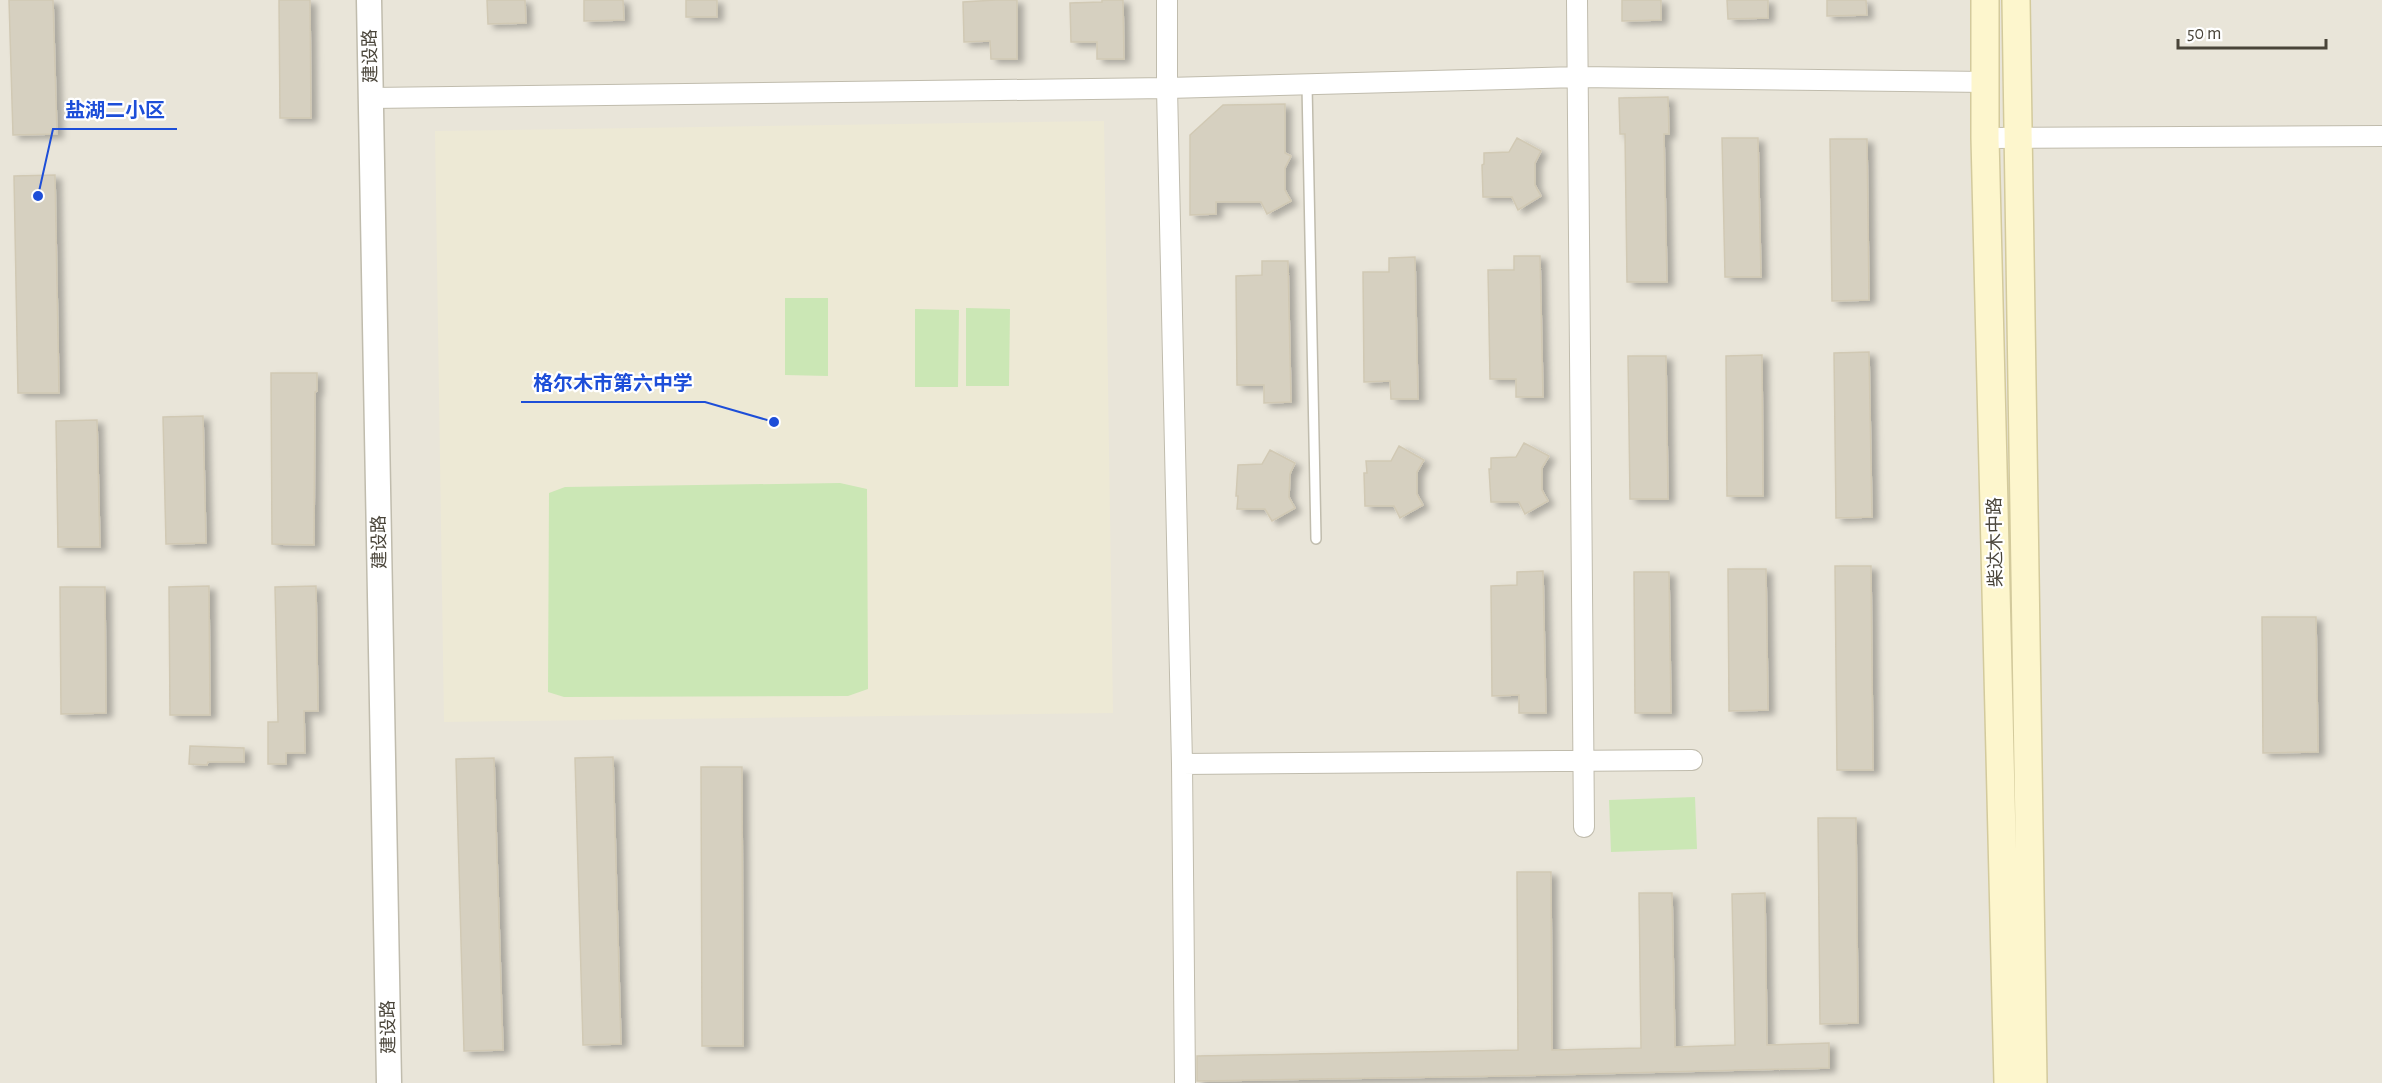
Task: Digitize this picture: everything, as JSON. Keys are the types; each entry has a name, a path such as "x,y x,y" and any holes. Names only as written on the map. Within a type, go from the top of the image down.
{"main road":[{"name":"柴达木中路","path":"1985,0 1985,138 2008,1083"},
{"name":"柴达木中路","path":"2016,0 2033,1083"}],"street":[{"name":"建设路","path":"369,0 389,1083"},
{"path":"1167,0 1182,764 1185,1083"},
{"path":"1577,0 1584,826"},
{"path":"371,98 1167,88 1578,77 1986,82"},
{"path":"1985,138 2018,136 2382,136"},
{"path":"1182,764 1692,760"}],"lane":[{"path":"1307,85 1316,539"}],"shaded area":[{"path":"0,0 2382,0 2382,1083 0,1083"},
{"path":"1104,121 1113,713 444,722 435,131"}],"green space":[{"path":"785,298 828,298 828,376 785,375"},
{"path":"966,308 1010,309 1009,386 966,386"},
{"path":"915,309 959,310 958,387 915,387"},
{"path":"840,483 867,489 868,689 848,696 564,697 548,692 549,493 565,487"},
{"path":"1695,797 1697,849 1611,852 1609,800"}],"building":[{"path":"9,0 53,0 57,134 13,135"},
{"path":"279,0 310,0 311,118 280,118"},
{"path":"487,0 525,0 526,23 488,24"},
{"path":"584,0 623,0 624,20 584,21"},
{"path":"686,0 717,0 717,17 686,17"},
{"path":"1017,0 1017,59 991,59 990,41 964,42 963,2"},
{"path":"1102,0 1123,0 1124,59 1097,59 1097,42 1071,42 1070,3 1102,2"},
{"path":"1622,0 1661,0 1661,20 1622,21"},
{"path":"1727,0 1768,0 1768,18 1728,19"},
{"path":"1827,0 1866,0 1867,15 1827,16"},
{"path":"1668,97 1669,134 1664,134 1667,282 1627,282 1625,134 1620,134 1619,98"},
{"path":"1285,104 1285,153 1291,156 1285,168 1285,190 1291,201 1267,214 1261,202 1216,202 1216,214 1190,215 1190,135 1223,105"},
{"path":"1517,138 1541,151 1535,163 1535,185 1541,196 1518,210 1512,197 1483,197 1482,165 1484,164 1484,153 1509,152"},
{"path":"1722,138 1758,138 1761,277 1725,277"},
{"path":"1830,139 1867,139 1869,300 1832,301"},
{"path":"55,175 59,393 18,393 14,176"},
{"path":"1514,256 1540,256 1543,397 1516,397 1516,379 1490,379 1488,270 1514,270"},
{"path":"1415,257 1418,399 1391,399 1390,381 1364,382 1363,272 1389,272 1389,258"},
{"path":"1262,261 1288,261 1291,402 1264,403 1264,385 1237,385 1236,276 1262,275"},
{"path":"1869,352 1872,517 1836,518 1834,353"},
{"path":"1762,355 1763,496 1727,496 1726,356"},
{"path":"1628,356 1666,356 1668,499 1630,499"},
{"path":"271,373 317,373 314,545 272,544"},
{"path":"203,416 206,543 166,544 163,417"},
{"path":"97,420 100,547 58,547 56,421"},
{"path":"1524,443 1549,456 1542,468 1542,490 1548,501 1525,514 1519,502 1491,502 1489,469 1491,469 1491,458 1516,457"},
{"path":"1399,446 1424,460 1417,472 1417,494 1423,505 1400,518 1394,506 1365,506 1364,473 1367,473 1366,461 1391,461"},
{"path":"1270,450 1295,463 1290,474 1289,497 1295,508 1272,521 1265,509 1237,509 1238,496 1236,496 1238,465 1262,464"},
{"path":"1835,566 1871,566 1873,770 1837,770"},
{"path":"1728,569 1766,569 1768,710 1729,711"},
{"path":"1543,571 1546,713 1519,713 1519,695 1492,696 1491,586 1517,585 1517,572"},
{"path":"1634,572 1669,572 1671,713 1635,713"},
{"path":"209,586 210,715 170,715 169,587"},
{"path":"316,586 318,711 304,711 305,753 286,753 286,764 268,764 268,722 278,722 275,587"},
{"path":"60,587 105,587 106,713 61,714"},
{"path":"2262,617 2316,617 2318,752 2263,753"},
{"path":"190,746 244,748 244,762 189,764"},
{"path":"613,757 621,1044 583,1045 575,758"},
{"path":"494,758 503,1050 464,1051 456,759"},
{"path":"701,767 742,767 743,1046 702,1046"},
{"path":"1818,818 1856,818 1858,1023 1820,1024"},
{"path":"1517,872 1551,872 1552,1050 1641,1048 1639,893 1672,893 1675,1047 1735,1045 1732,894 1765,893 1767,1045 1829,1043 1829,1068 1197,1081 1197,1056 1518,1050"}],"place":[{"name":"盐湖二小区","path":"38,196"},
{"name":"格尔木市第六中学","path":"774,422"}]}
